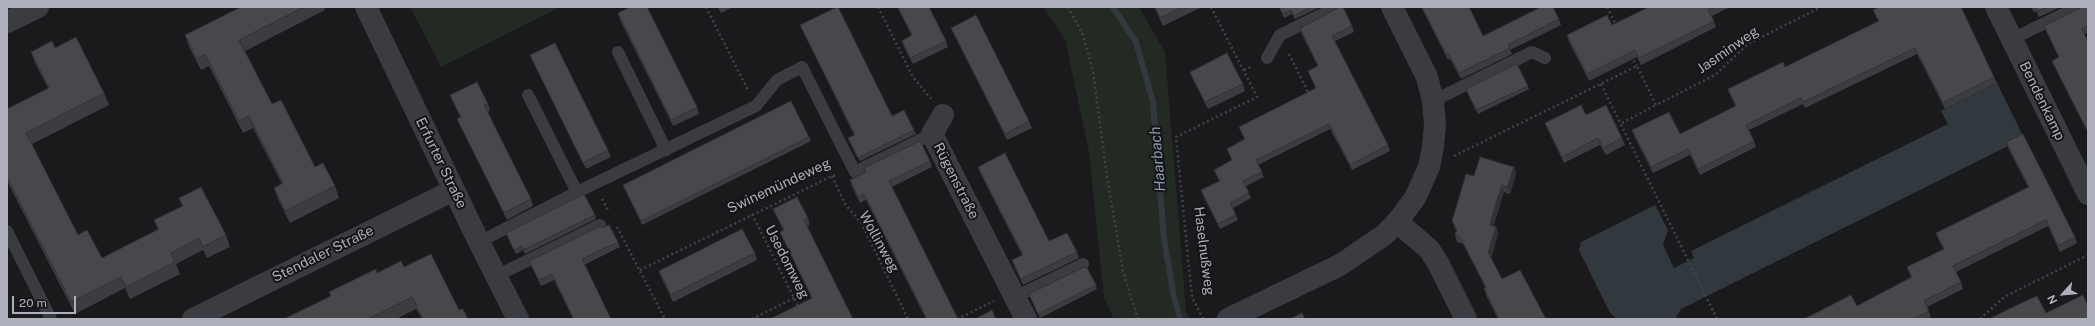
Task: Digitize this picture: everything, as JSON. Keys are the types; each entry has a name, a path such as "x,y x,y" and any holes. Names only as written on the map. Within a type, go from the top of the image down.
{"street":[{"path":"7,22 38,7"},
{"name":"Erfurter Straße","path":"366,7 479,242 518,319"},
{"path":"1228,319 1340,265 1384,235 1397,222 1415,198 1429,168 1435,125 1433,102 1427,77 1392,7"},
{"name":"Bendenkamp","path":"1996,7 2088,194"},
{"name":"Rügenstraße","path":"943,115 932,134 1026,319"},
{"name":"Stendaler Straße","path":"193,319 454,190"},
{"path":"1397,222 1429,249 1438,263 1466,319"}],"lane":[{"path":"1267,58 1280,35 1337,7"},
{"path":"2012,39 2078,7"},
{"path":"618,52 666,150"},
{"path":"1433,102 1532,52 1545,58"},
{"path":"479,242 577,192 756,106 777,80 802,67 855,172 932,134"},
{"path":"528,95 577,192"},
{"path":"496,276 600,225"},
{"path":"7,231 51,319"},
{"path":"1014,295 1083,264"}],"path":[{"path":"706,7 756,106"},
{"path":"878,7 913,77 943,115"},
{"path":"1068,7 1083,35 1093,71 1107,177 1123,271 1138,319"},
{"name":"Haselnußweg","path":"1202,319 1192,297 1176,136 1257,97 1211,7"},
{"path":"1607,7 1620,33"},
{"name":"Jasminweg","path":"1622,123 1715,75 1748,44 1821,7"},
{"path":"1280,35 1312,99"},
{"path":"1630,53 1656,105"},
{"path":"1429,168 1637,66"},
{"path":"1601,84 1622,123 1717,319"},
{"name":"Swinemündeweg","path":"665,319 640,270 832,176 855,172"},
{"name":"Wollinweg","path":"832,176 845,204 862,224 908,319"},
{"name":"Usedomweg","path":"752,214 801,312"},
{"path":"1980,319 2004,297 2088,255"},
{"path":"957,319 1014,295"},
{"path":"752,319 794,298"}],"shaded area":[{"path":"410,7 560,7 441,67"},
{"path":"1043,7 1139,7 1165,52 1186,311 1190,319 1114,319 1104,298 1089,152 1065,39"},
{"path":"1997,83 2024,138 1681,309 1675,319 1617,319 1610,313 1579,250 1581,242 1655,205 1668,230 1663,245 1674,268 1694,258 1691,251 1948,124 1941,111"}],"building":[{"path":"241,7 304,7 239,40 272,104 281,100 315,167 323,163 335,186 285,211 274,188 283,183 249,116 239,121 205,54 197,59 185,35"},
{"path":"630,7 647,7 697,107 671,120 618,13"},
{"path":"837,7 892,116 904,110 914,130 858,158 848,138 855,135 800,25"},
{"path":"898,7 929,7 946,41 910,58 902,41 912,35"},
{"path":"1155,7 1183,7 1160,18"},
{"path":"1279,7 1311,7 1294,16 1291,10 1283,14"},
{"path":"1340,7 1343,7 1352,26 1332,36 1388,145 1350,165 1329,124 1256,160 1262,172 1243,181 1249,193 1230,203 1236,215 1218,224 1201,190 1220,181 1214,170 1232,160 1227,149 1245,139 1239,127 1316,88 1308,71 1318,66 1300,28"},
{"path":"1422,7 1469,7 1483,36 1541,7 1553,7 1559,19 1508,45 1510,48 1459,73 1448,53 1446,54"},
{"path":"1649,7 1714,7 1708,10 1714,21 1639,58 1635,50 1587,74 1567,35 1607,15 1612,25"},
{"path":"1880,7 1961,7 1994,77 1943,103 1915,48 1803,102 1801,98 1746,125 1754,141 1698,169 1688,149 1651,167 1632,130 1669,112 1680,134 1736,106 1728,89 1783,62 1785,67 1879,21 1873,10"},
{"path":"2035,7 2048,7 2037,12"},
{"path":"2081,7 2088,7 2088,26 2082,29 2088,42 2088,132 2052,61 2059,57 2044,26"},
{"path":"976,15 1029,121 1005,134 951,28"},
{"path":"76,37 104,93 26,133 78,235 87,230 102,258 159,229 154,220 183,206 179,198 201,187 226,235 203,247 199,238 171,253 175,262 126,287 121,277 71,302 7,177 7,109 49,88 31,52 52,41 55,48"},
{"path":"555,43 608,150 583,163 530,55"},
{"path":"1227,53 1243,84 1205,102 1190,72"},
{"path":"1517,64 1528,86 1476,110 1466,89"},
{"path":"477,82 488,104 484,105 531,199 504,213 457,119 461,117 450,95"},
{"path":"791,101 809,137 641,221 623,185"},
{"path":"1581,105 1586,115 1606,105 1622,138 1603,148 1598,138 1562,157 1545,123"},
{"path":"2023,134 2075,237 2058,246 2046,220 1953,266 1961,282 1924,301 1929,311 1913,319 1804,319 1851,295 1857,306 1912,277 1907,267 1944,249 1936,233 2029,187 2006,142"},
{"path":"920,141 930,161 889,181 958,319 927,319 864,194 858,197 850,180 866,172 864,168"},
{"path":"1005,153 1049,241 1067,233 1077,252 1021,279 1012,260 1023,255 978,167"},
{"path":"1480,157 1514,167 1507,187 1502,185 1495,206 1490,225 1496,227 1488,252 1502,279 1520,270 1546,319 1499,319 1484,288 1486,287 1460,237 1455,235 1457,230 1452,221 1466,174 1474,176"},
{"path":"584,194 595,215 523,250 522,246 514,250 506,233"},
{"path":"797,197 808,218 804,220 853,319 770,319 812,298 780,232 784,230 773,209"},
{"path":"609,225 618,242 582,259 611,319 574,319 552,274 539,280 529,261 601,226 602,228"},
{"path":"742,229 755,253 671,295 659,271"},
{"path":"431,254 459,310 463,309 468,319 423,319 412,297 368,319 284,319 331,296 329,292 376,269 377,273 401,261 404,267"},
{"path":"1084,267 1087,268 1096,285 1038,314 1029,294"},
{"path":"2083,295 2088,306 2088,319 1989,319 2037,296 2046,313"},
{"path":"992,310 996,319 975,319"},
{"path":"1302,313 1305,319 1290,319"}],"waterway":[{"name":"Haarbach","path":"1113,7 1136,42 1153,102 1164,239 1174,297 1180,319"}]}
